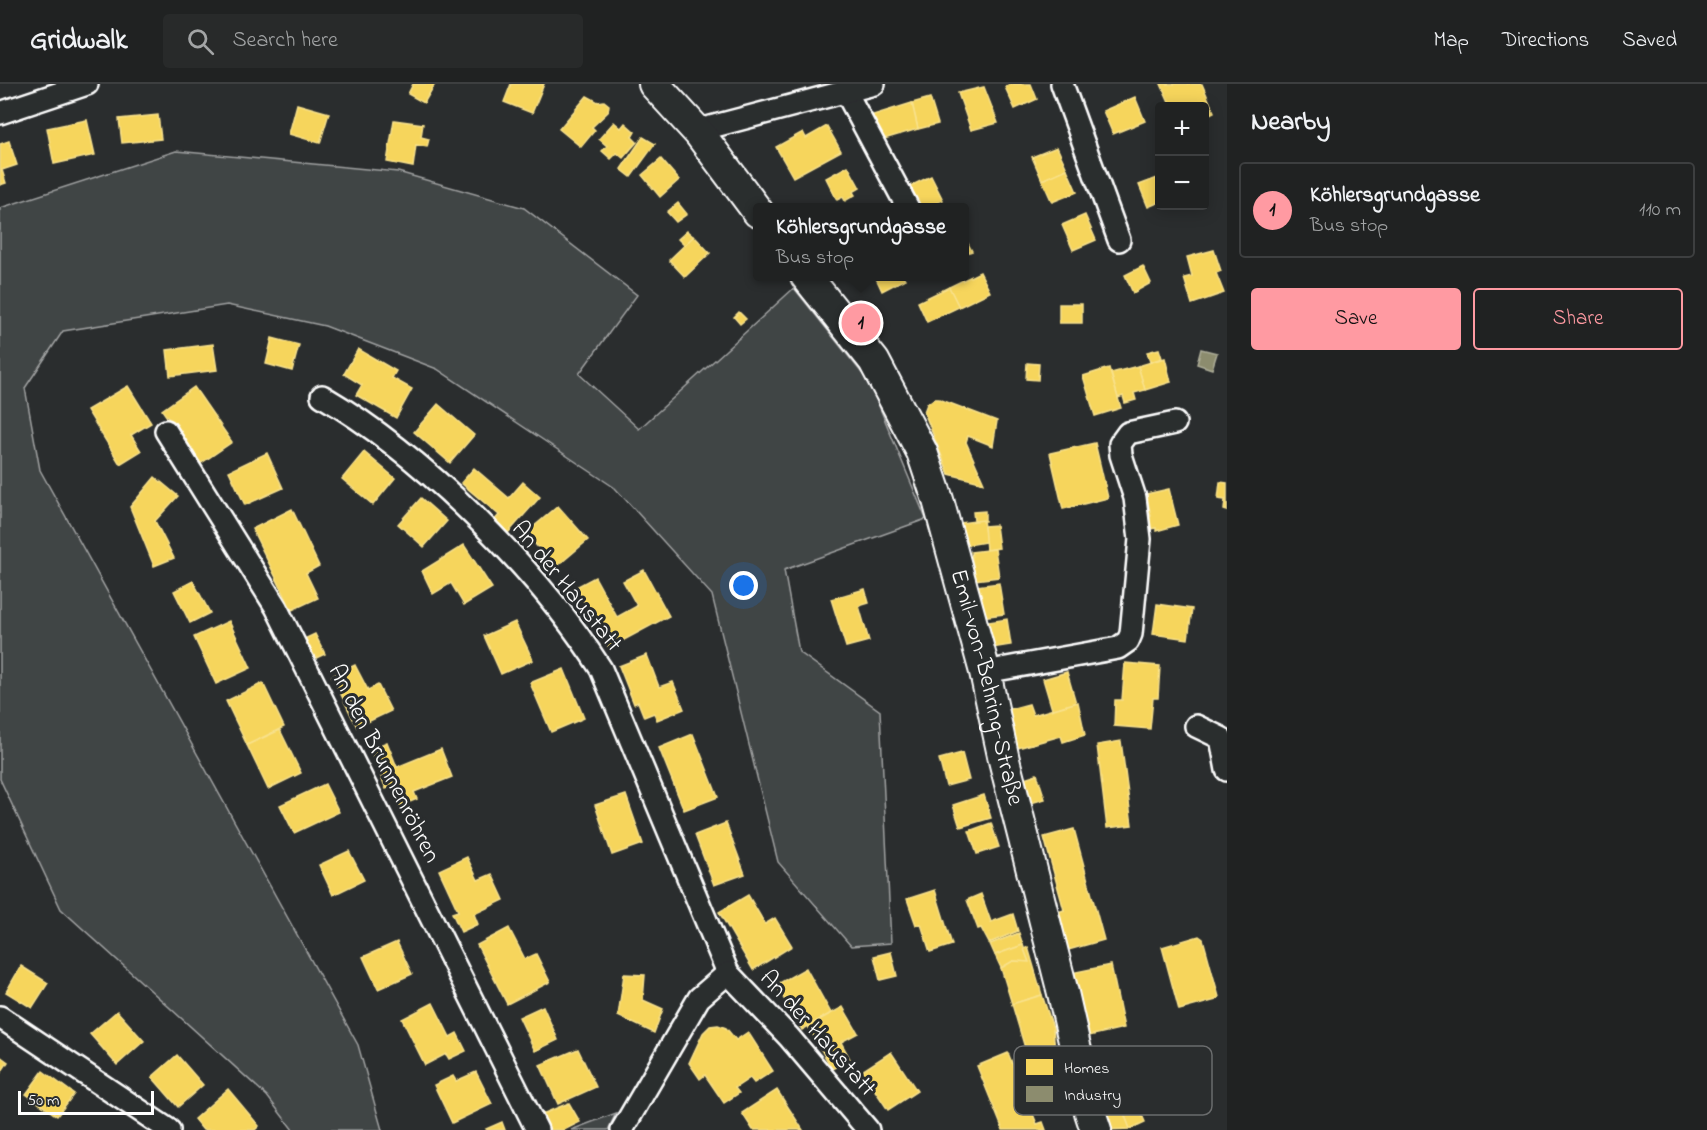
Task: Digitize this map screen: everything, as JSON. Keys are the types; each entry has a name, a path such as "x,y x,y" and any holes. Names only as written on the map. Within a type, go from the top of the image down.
{"main road":[{"path":"654,84 699,133 753,205"},
{"name":"Emil-von-Behring-Straße","path":"810,281 874,362 922,452 938,500 985,672 1004,760 1075,1046"},
{"name":"Emil-von-Behring-Straße","path":"1091,1115 1096,1130"}],"street":[{"path":"0,113 87,84"},
{"path":"699,133 707,128 874,84"},
{"path":"1062,84 1119,240"},
{"path":"846,92 906,203"},
{"name":"An der Haustatt","path":"322,396 362,419 490,533 546,596 590,652 601,669 728,973 789,1037 867,1130"},
{"path":"985,672 1118,648 1128,641 1131,634 1140,539 1135,498 1121,455 1120,444 1128,433 1175,423"},
{"name":"An den Brunnenröhren","path":"166,431 276,607 537,1130"},
{"path":"1196,726 1221,738 1227,770"},
{"name":"An der Haustatt","path":"622,1130 699,998 728,973"},
{"path":"0,1017 169,1130"}],"shaded area":[{"path":"176,151 398,172 524,208 637,295 579,374 639,429 794,288 869,382 926,519 784,570 799,652 880,711 891,943 851,946 778,862 712,595 615,488 437,369 325,326 227,305 63,331 25,388 40,470 358,1045 382,1130 293,1130 267,1096 61,909 0,779 0,208"},
{"path":"616,1113 608,1130 571,1130"}],"building: Homes":[{"path":"413,84 435,84 424,103 408,94"},
{"path":"511,84 544,84 532,113 504,102"},
{"path":"1011,84 1031,84 1037,99 1015,109 1005,87"},
{"path":"1161,84 1202,84 1214,112 1209,114 1209,102 1169,102"},
{"path":"984,87 998,123 971,130 958,93"},
{"path":"587,96 598,102 604,101 609,105 608,112 592,127 595,130 581,147 559,129"},
{"path":"1135,97 1145,121 1113,134 1103,111"},
{"path":"930,98 938,124 918,129 912,103"},
{"path":"912,103 918,129 877,141 870,116"},
{"path":"297,104 329,113 320,143 289,134"},
{"path":"158,115 161,139 122,143 119,119"},
{"path":"87,120 95,155 54,164 47,128"},
{"path":"394,120 423,124 421,137 429,139 427,147 416,145 413,167 387,162"},
{"path":"614,122 621,128 625,123 635,132 632,137 637,142 623,158 617,153 611,159 602,151 607,146 599,139"},
{"path":"827,126 841,151 793,177 776,147 803,132 806,138"},
{"path":"643,137 655,144 631,177 621,169"},
{"path":"9,141 17,165 2,170 6,183 0,185 0,144"},
{"path":"1057,147 1067,169 1042,180 1032,157"},
{"path":"661,159 679,180 660,197 642,175"},
{"path":"848,166 860,188 853,192 855,195 845,201 843,197 837,200 826,178"},
{"path":"1067,169 1077,192 1052,202 1042,180"},
{"path":"931,176 943,200 937,203 916,203 908,187"},
{"path":"1155,179 1155,204 1148,207 1139,185"},
{"path":"678,203 687,214 676,222 667,212"},
{"path":"1085,215 1096,240 1073,250 1062,225"},
{"path":"687,231 694,237 685,246 678,239"},
{"path":"694,236 710,253 685,277 669,260"},
{"path":"1214,250 1221,271 1216,273 1224,293 1192,304 1184,278 1192,276 1187,257"},
{"path":"1143,266 1151,283 1133,293 1125,275"},
{"path":"980,272 990,292 959,307 949,287 961,281 969,281 969,277"},
{"path":"877,281 901,281 882,291"},
{"path":"949,287 959,307 927,322 918,302"},
{"path":"1059,304 1082,304 1082,323 1059,323"},
{"path":"739,312 746,319 740,324 734,317"},
{"path":"272,338 299,345 292,371 266,364"},
{"path":"213,344 217,370 170,376 167,350"},
{"path":"358,349 396,371 392,378 412,389 396,418 356,395 362,385 344,374"},
{"path":"1159,349 1162,358 1150,362 1147,352"},
{"path":"1165,358 1171,382 1145,390 1138,366"},
{"path":"1027,363 1039,364 1038,380 1026,379"},
{"path":"1138,366 1145,390 1134,393 1136,400 1125,403 1123,396 1118,398 1111,373"},
{"path":"1109,368 1121,408 1095,416 1083,376"},
{"path":"128,386 151,423 131,435 141,451 120,464 87,410"},
{"path":"194,387 232,442 200,464 162,410"},
{"path":"934,399 997,421 993,446 968,436 966,442 984,483 949,474 924,412 927,404"},
{"path":"438,404 474,435 450,463 414,432"},
{"path":"1095,443 1108,498 1063,509 1050,453"},
{"path":"364,452 395,478 373,505 342,479"},
{"path":"267,453 283,488 245,505 229,471"},
{"path":"474,468 509,498 523,482 540,497 508,533 494,521 499,515 461,483"},
{"path":"155,477 178,496 155,521 174,558 154,566 130,507"},
{"path":"1220,482 1227,483 1227,511 1224,510 1225,500 1218,499"},
{"path":"1169,489 1178,525 1156,531 1156,528 1145,530 1143,518 1151,516 1146,494"},
{"path":"421,498 447,521 424,547 398,524"},
{"path":"558,506 588,540 555,568 526,533"},
{"path":"292,509 319,566 306,573 318,598 292,610 252,529"},
{"path":"985,511 985,521 974,521 973,512"},
{"path":"983,520 986,542 957,547 953,524"},
{"path":"996,525 999,548 986,550 984,526"},
{"path":"464,545 492,588 464,605 451,583 433,594 422,571"},
{"path":"995,549 999,577 975,580 971,552"},
{"path":"644,570 669,616 609,648 576,587 595,577 617,617 637,606 623,581"},
{"path":"193,581 210,613 190,623 174,591"},
{"path":"999,583 1004,614 981,617 977,586"},
{"path":"865,589 869,603 859,606 869,641 846,647 831,599"},
{"path":"1157,604 1192,609 1188,639 1153,634"},
{"path":"1007,619 1011,645 986,649 982,623"},
{"path":"229,621 251,668 216,684 194,637"},
{"path":"515,622 533,660 501,674 484,636"},
{"path":"315,634 325,654 312,660 302,640"},
{"path":"647,655 659,687 673,682 684,709 657,720 654,713 644,717 638,702 634,704 619,666"},
{"path":"1125,663 1160,666 1158,698 1153,698 1150,729 1114,726 1115,700 1122,700"},
{"path":"355,665 368,690 378,685 391,711 357,727 332,676"},
{"path":"564,669 584,718 551,732 530,683"},
{"path":"1067,672 1076,703 1052,709 1043,679"},
{"path":"263,683 284,727 247,745 226,701"},
{"path":"1078,702 1085,735 1063,742 1061,736 1014,749 1003,711 1029,704 1033,715"},
{"path":"280,730 301,773 268,789 247,745"},
{"path":"693,734 718,797 684,810 659,748"},
{"path":"1121,741 1132,825 1107,828 1097,745"},
{"path":"387,742 397,767 441,749 452,777 414,792 417,799 400,806 392,786 386,789 370,749"},
{"path":"962,753 969,780 946,786 939,759"},
{"path":"1037,774 1045,799 1020,806 1012,782"},
{"path":"325,784 339,812 294,833 280,805"},
{"path":"626,795 643,844 612,855 595,805"},
{"path":"984,795 991,818 960,827 953,805"},
{"path":"726,823 745,874 714,885 695,835"},
{"path":"991,823 999,847 977,854 969,831"},
{"path":"1074,829 1104,940 1068,950 1058,912 1064,910 1044,837"},
{"path":"349,851 364,880 333,895 319,865"},
{"path":"467,857 478,880 492,874 504,900 474,914 478,924 461,932 452,913 458,911 439,870"},
{"path":"935,890 952,945 930,952 921,924 916,925 907,899"},
{"path":"981,894 991,922 1013,914 1018,931 989,943 981,928 978,929 967,900"},
{"path":"748,895 765,924 775,918 792,946 753,970 719,912"},
{"path":"509,928 525,959 536,954 550,982 507,1004 477,945"},
{"path":"1019,933 1023,945 995,955 990,944"},
{"path":"1199,936 1203,939 1219,997 1216,1000 1179,1010 1162,947"},
{"path":"397,942 412,974 378,989 363,957"},
{"path":"1023,945 1029,962 1013,961 1001,968 995,955"},
{"path":"1028,947 1042,995 1012,1004 1001,968 1013,961 1029,962 1024,949"},
{"path":"891,952 897,976 880,980 874,956"},
{"path":"1111,965 1124,1028 1084,1037 1071,973"},
{"path":"21,966 48,983 32,1008 6,992"},
{"path":"806,968 831,1013 802,1030 776,985"},
{"path":"624,974 645,975 643,1000 663,1009 654,1033 618,1016"},
{"path":"1042,995 1053,1028 1054,1046 1024,1046 1012,1004"},
{"path":"433,1003 450,1037 457,1033 466,1051 449,1059 446,1054 425,1065 402,1019"},
{"path":"543,1006 558,1040 535,1051 519,1017"},
{"path":"843,1007 858,1033 841,1042 850,1059 832,1069 808,1026"},
{"path":"117,1011 144,1041 117,1065 90,1034"},
{"path":"718,1025 726,1028 736,1040 748,1032 773,1071 754,1083 750,1078 735,1088 739,1093 724,1103 705,1075 700,1079 689,1063 703,1033 710,1026"},
{"path":"578,1049 596,1087 558,1104 540,1065"},
{"path":"891,1052 917,1091 888,1110 862,1071"},
{"path":"1008,1053 1014,1068 1014,1115 1033,1115 1037,1124 1043,1122 1046,1130 1003,1130 977,1066"},
{"path":"177,1055 203,1085 178,1107 152,1077"},
{"path":"0,1056 8,1062 0,1074"},
{"path":"43,1071 74,1094 57,1116 26,1094"},
{"path":"476,1072 492,1104 452,1123 434,1085 453,1076 456,1081"},
{"path":"228,1089 259,1126 255,1130 203,1130 194,1119"},
{"path":"777,1090 803,1130 753,1130 742,1113"},
{"path":"569,1103 580,1122 564,1130 548,1130 540,1115"},
{"path":"1097,1115 1125,1115 1130,1129 1104,1130"},
{"path":"1125,1115 1142,1115 1145,1122 1130,1129"},
{"path":"502,1122 505,1130 486,1129"}],"building: Industry":[{"path":"1201,349 1217,353 1212,369 1197,364"}],"place":[{"name":"Köhlersgrundgasse","path":"861,323"}]}
